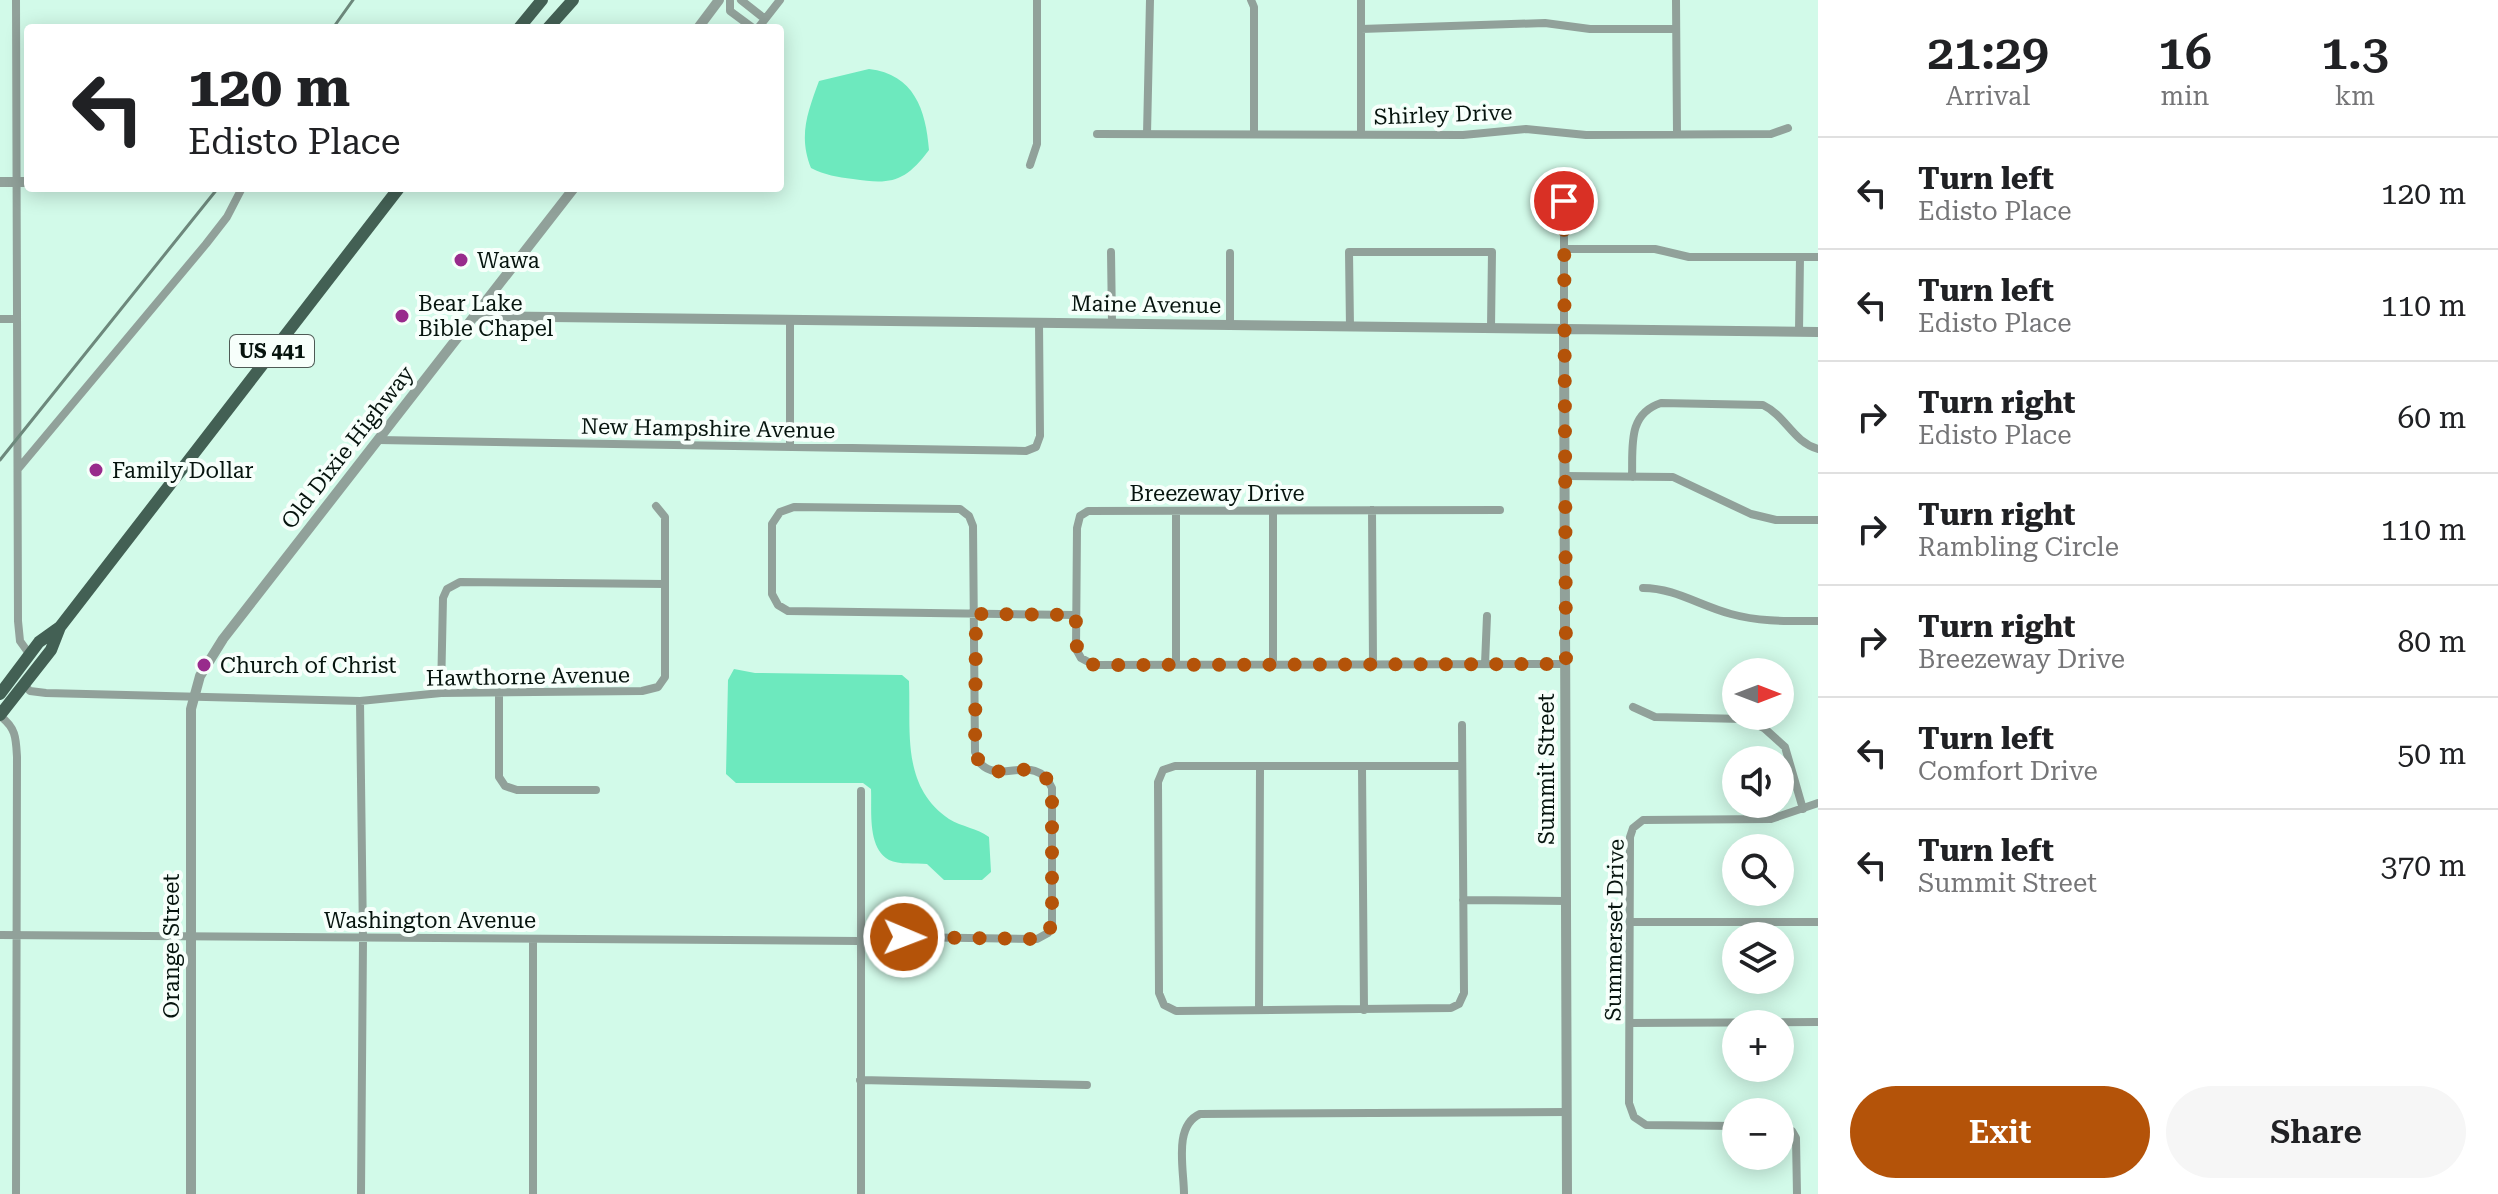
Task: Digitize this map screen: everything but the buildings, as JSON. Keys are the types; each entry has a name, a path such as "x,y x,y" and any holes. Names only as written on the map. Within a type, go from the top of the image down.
{"main road":[{"path":"522,24 542,0"},
{"path":"552,24 573,0"},
{"name":"US 441","path":"0,715 51,650 60,627 396,192"},
{"name":"US 441","path":"0,694 39,642 60,627"}],"street":[{"path":"16,0 22,182 17,319 19,636 30,655"},
{"path":"701,24 719,0"},
{"path":"731,0 730,11 749,24"},
{"path":"741,0 765,19"},
{"path":"759,24 780,0"},
{"path":"1030,165 1037,144 1037,0"},
{"path":"1147,134 1150,0"},
{"path":"1251,0 1254,7 1254,134"},
{"path":"1361,0 1361,134"},
{"path":"1676,0 1677,134"},
{"path":"740,18 749,6"},
{"path":"1361,29 1545,23 1590,29 1676,29"},
{"name":"Shirley Drive","path":"1097,134 1463,135 1526,129 1586,135 1771,134 1788,128"},
{"path":"0,182 22,182"},
{"path":"17,470 206,244 227,217 240,192"},
{"name":"Old Dixie Highway","path":"192,698 203,668 215,649 571,192"},
{"name":"Summit Street","path":"1564,201 1567,1194"},
{"path":"1564,249 1655,249 1689,257 1818,257"},
{"path":"1111,252 1112,323"},
{"path":"1350,327 1349,252 1492,252 1491,328"},
{"path":"1230,253 1230,325"},
{"path":"1799,331 1800,257"},
{"name":"Maine Avenue","path":"474,316 1818,332"},
{"path":"0,319 17,319"},
{"path":"790,320 790,447"},
{"name":"New Hampshire Avenue","path":"378,440 1026,451 1036,447 1040,436 1039,323"},
{"path":"1632,477 1637,420 1647,408 1661,403 1763,405 1778,412 1798,439 1818,449"},
{"path":"1565,476 1673,477 1751,514 1776,520 1818,520"},
{"name":"Hawthorne Avenue","path":"23,684 30,691 46,693 360,701 441,693 642,691 658,687 665,677 665,517 656,506"},
{"path":"891,934 904,937 1037,939 1048,933 1052,923 1052,788 1047,776 1035,770 992,770 981,765 975,752 976,614 973,526 969,516 960,509 794,507 780,512 772,524 772,594 778,605 788,611 976,614 1076,615"},
{"path":"1372,510 1373,664"},
{"name":"Breezeway Drive","path":"1176,665 1094,665 1081,658 1076,649 1077,528 1080,516 1088,511 1500,510"},
{"path":"1176,511 1176,665 1566,664"},
{"path":"1273,511 1273,664"},
{"path":"441,693 443,598 447,589 460,582 665,584"},
{"path":"1643,588 1663,588 1730,614 1768,621 1818,621"},
{"path":"1485,664 1487,616"},
{"path":"499,693 499,777 505,786 517,790 596,790"},
{"name":"Orange Street","path":"191,1194 192,698"},
{"path":"360,701 363,939 361,1194"},
{"path":"1633,707 1655,717 1744,719 1764,728 1785,747 1803,809"},
{"path":"0,715 12,725 16,738 16,1194"},
{"path":"1461,766 1175,766 1163,770 1158,782 1158,842 1159,993 1164,1005 1176,1011 1451,1008 1459,1004 1464,993 1462,725"},
{"path":"1259,1010 1260,767"},
{"path":"1362,767 1364,1010"},
{"path":"861,791 861,1194"},
{"name":"Summerset Drive","path":"1722,1126 1656,1126 1637,1121 1632,1114 1629,1103 1629,844 1633,828 1640,821 1653,819 1771,819 1818,803"},
{"path":"1463,900 1566,901"},
{"path":"1630,922 1818,922"},
{"name":"Washington Avenue","path":"0,935 859,941"},
{"path":"533,939 533,1194"},
{"path":"1630,1023 1818,1022"},
{"path":"860,1080 1087,1085"},
{"path":"1184,1194 1183,1131 1191,1118 1200,1114 1567,1112"},
{"path":"1794,1134 1797,1194"}],"shaded area":[{"path":"869,69 897,78 915,96 925,121 929,150 904,175 887,181 842,177 811,168 805,134 808,113 819,81"},
{"path":"734,669 755,673 902,675 909,681 912,757 923,791 949,819 989,837 991,872 982,880 944,880 927,864 889,860 877,847 871,818 871,789 863,783 736,783 726,774 728,680"}],"railway":[{"path":"336,24 353,0"},
{"path":"0,460 215,192"}],"place":[{"name":"Wawa","path":"461,260"},
{"name":"Bear Lake Bible Chapel","path":"402,316"},
{"name":"Family Dollar","path":"96,470"},
{"name":"Church of Christ","path":"204,665"}],"route":[{"path":"904,937 1037,939 1048,933 1052,923 1052,788 1047,776 1035,770 992,770 981,765 975,752 976,614 1076,615 1076,649 1081,658 1094,665 1566,664 1564,201"}]}
